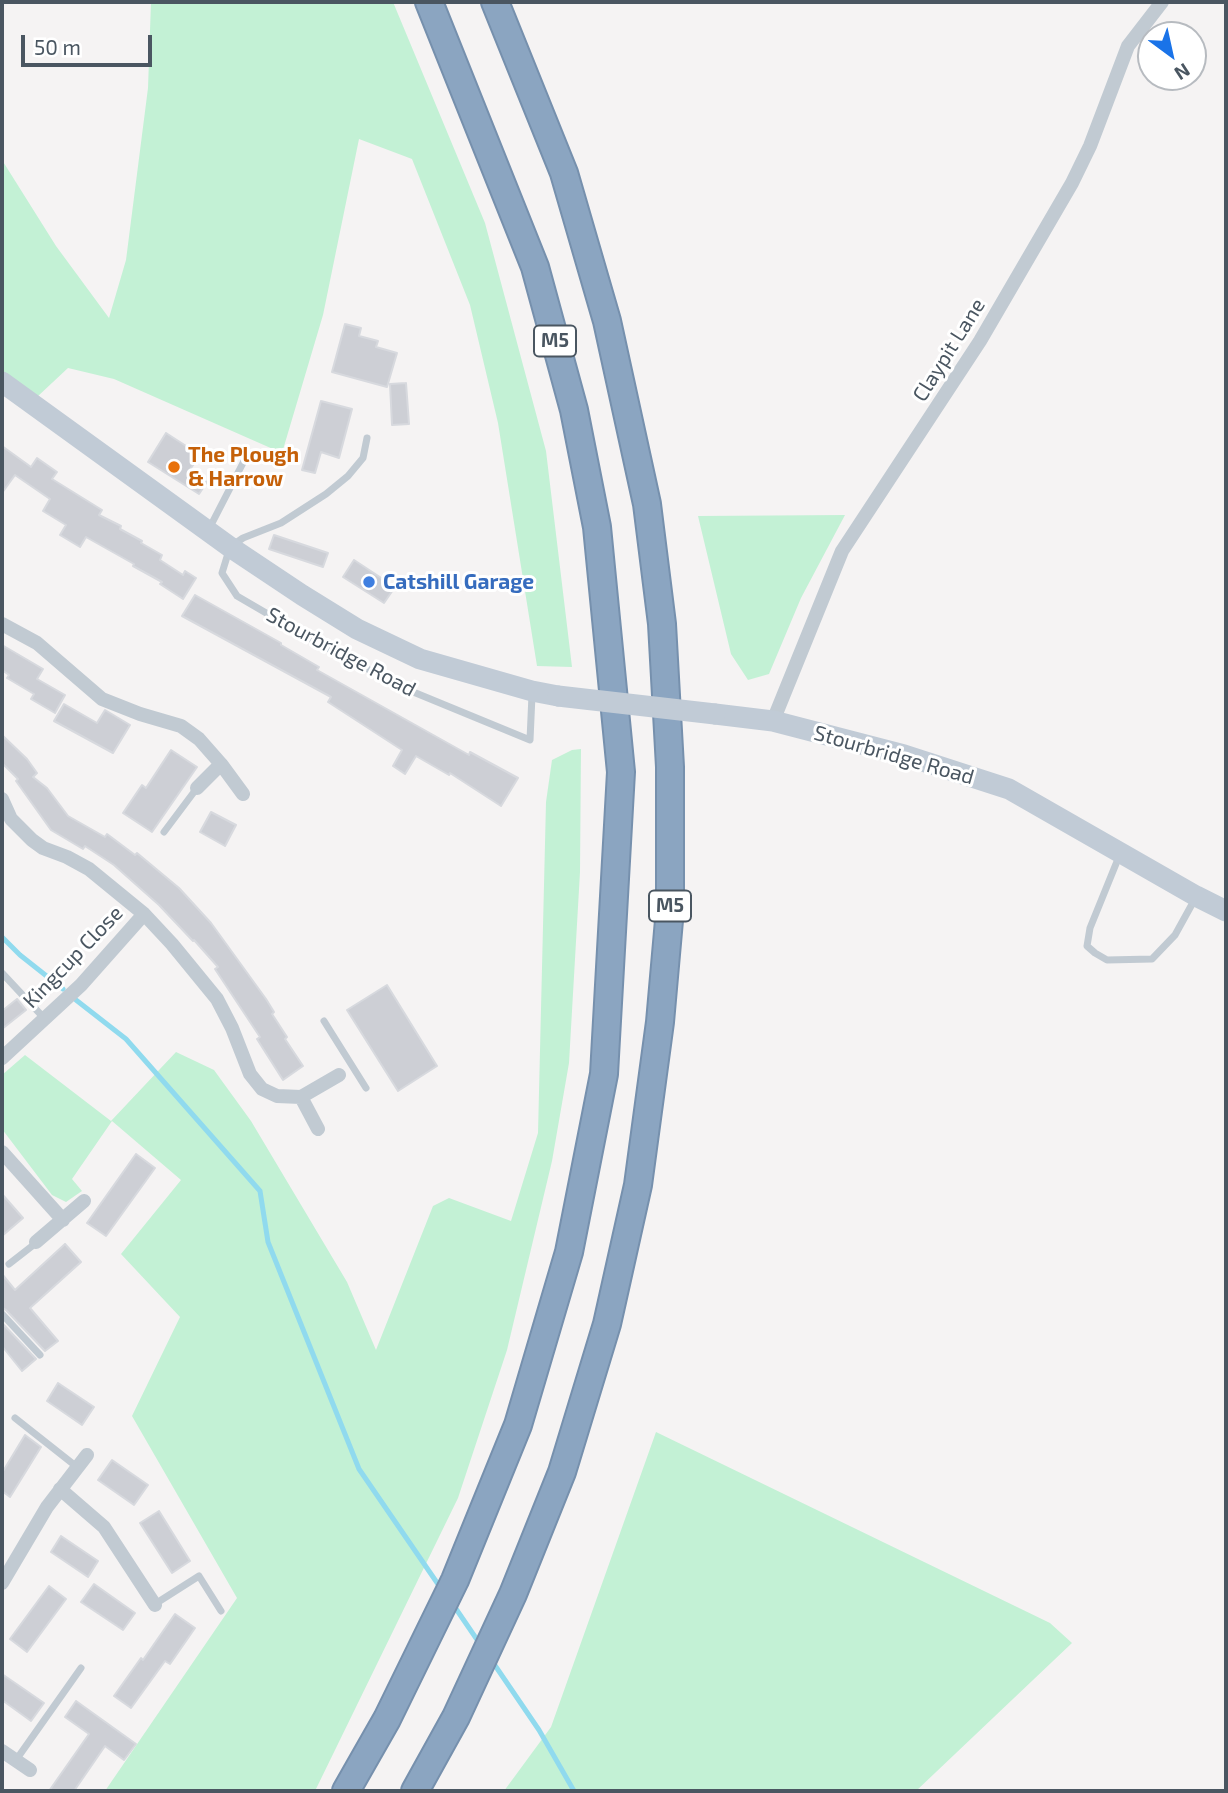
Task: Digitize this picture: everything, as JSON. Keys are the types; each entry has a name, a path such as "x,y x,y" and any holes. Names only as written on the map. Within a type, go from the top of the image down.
{"highway":[{"name":"M5","path":"346,1791 387,1719 455,1580 518,1425 569,1252 604,1074 621,772 597,527 574,410 535,267 429,2"},
{"name":"M5","path":"415,1791 456,1717 513,1594 562,1472 607,1324 638,1185 660,1021 670,909 670,767 662,624 647,504 607,321 564,173 495,2"}],"main road":[{"name":"Stourbridge Road","path":"2,382 302,596 357,629 421,659 532,691 773,721 904,755 1009,789 1226,911"}],"street":[{"name":"Claypit Lane","path":"773,721 842,551 981,341 1072,183 1090,146 1128,46 1162,2"},
{"path":"2,624 37,643 102,699 181,726 199,739 243,794"},
{"path":"197,788 221,764"},
{"path":"2,799 11,819 32,840 43,848 89,869 144,914 172,944 217,999 250,1074 262,1089 276,1096 301,1097 339,1075"},
{"name":"Kingcup Close","path":"2,1058 81,985 144,914"},
{"path":"301,1097 318,1129"},
{"path":"2,1152 63,1220"},
{"path":"36,1242 83,1201"},
{"path":"2,1583 47,1507 82,1461"},
{"path":"60,1489 104,1527 155,1605"},
{"path":"2,1751 30,1770"}],"lane":[{"path":"230,547 243,538 281,523 348,476 363,458 367,438"},
{"path":"208,531 244,461"},
{"name":"Stourbridge Road","path":"230,547 222,573 237,596 321,645 406,689 530,740 532,691"},
{"path":"164,832 197,788"},
{"path":"1121,852 1090,928 1087,946 1095,953 1107,960 1152,958 1175,936 1196,896"},
{"path":"2,973 44,1018"},
{"path":"324,1021 366,1088"},
{"path":"339,1075 352,1067"},
{"path":"9,1264 36,1242"},
{"path":"2,1314 40,1355"},
{"path":"15,1418 82,1461"},
{"path":"155,1605 199,1576 220,1611"},
{"path":"15,1760 81,1668"}],"green space":[{"path":"151,2 393,2 485,223 546,451 572,667 537,666 498,423 470,305 412,159 359,139 323,315 282,453 114,379 68,368 37,397 2,371 2,160 56,246 109,318 126,260 148,88"},
{"path":"845,515 801,598 769,674 748,680 731,654 698,516"},
{"path":"581,749 580,872 569,1063 552,1161 507,1350 458,1498 315,1791 105,1791 237,1598 132,1416 180,1317 121,1254 181,1180 112,1121 72,1179 82,1191 66,1202 52,1195 2,1129 2,1075 25,1055 111,1121 176,1052 214,1070 251,1121 347,1282 376,1350 433,1206 449,1198 511,1221 538,1133 546,802 552,760 572,750"},
{"path":"656,1432 1050,1623 1072,1643 916,1791 504,1791 551,1727"}],"building":[{"path":"345,324 361,328 359,336 378,341 376,347 397,353 387,387 332,372"},
{"path":"406,383 409,424 392,425 390,384"},
{"path":"321,401 352,409 339,458 321,452 315,473 302,470"},
{"name":"The Plough & Harrow","path":"166,433 200,455 189,471 207,482 199,494 148,462"},
{"path":"2,446 31,467 37,458 57,472 52,479 102,510 99,515 121,526 120,529 162,555 160,560 183,575 185,571 196,578 183,599 160,584 162,582 133,566 134,564 86,537 80,547 60,535 66,525 43,511 50,499 15,475 2,493"},
{"path":"274,535 328,553 323,567 269,549"},
{"name":"Catshill Garage","path":"354,560 395,587 384,603 343,577"},
{"path":"195,595 281,643 319,667 317,670 469,755 470,752 518,778 501,806 450,773 449,775 416,756 405,774 393,766 402,750 328,702 331,697 182,616"},
{"path":"2,645 43,669 37,679 65,695 55,713 31,699 34,694 7,678 9,675 2,670"},
{"path":"64,704 97,723 105,710 130,725 113,753 54,721"},
{"path":"2,735 27,759 37,773 33,777 47,788 68,816 105,837 107,834 135,855 137,853 179,888 211,923 266,999 287,1037 285,1039 303,1066 283,1080 257,1039 260,1037 215,969 218,967 194,940 114,865 85,846 83,849 51,830 16,781 18,779 2,763"},
{"path":"171,750 197,767 152,832 123,813 142,785 146,788"},
{"path":"211,812 236,825 225,846 200,832"},
{"path":"387,985 437,1066 398,1091 347,1010"},
{"path":"17,999 26,1010 2,1029 2,1011"},
{"path":"136,1154 155,1168 106,1236 87,1223"},
{"path":"2,1194 23,1218 2,1236"},
{"path":"65,1244 81,1262 30,1308 58,1341 45,1351 2,1308 2,1274 15,1290"},
{"path":"2,1323 36,1359 22,1371 2,1346"},
{"path":"58,1383 94,1407 82,1425 47,1401"},
{"path":"25,1435 41,1447 10,1497 2,1491 2,1473"},
{"path":"112,1460 148,1485 134,1505 98,1480"},
{"path":"159,1511 190,1561 172,1573 140,1523"},
{"path":"61,1536 98,1561 88,1577 51,1552"},
{"path":"94,1584 135,1613 123,1630 81,1602"},
{"path":"49,1586 66,1599 27,1652 10,1639"},
{"path":"175,1614 195,1628 170,1664 165,1661 131,1708 114,1696"},
{"path":"2,1674 44,1703 31,1721 2,1700"},
{"path":"76,1701 136,1744 124,1760 105,1746 74,1791 49,1791 89,1734 65,1717"}],"waterway":[{"path":"2,937 63,989"},
{"path":"76,1000 126,1039 260,1191 268,1242 359,1469 442,1590"},
{"path":"452,1603 480,1644"},
{"path":"492,1661 539,1730 574,1791"}],"place":[{"name":"The Plough & Harrow","path":"174,467"},
{"name":"Catshill Garage","path":"369,582"}]}
